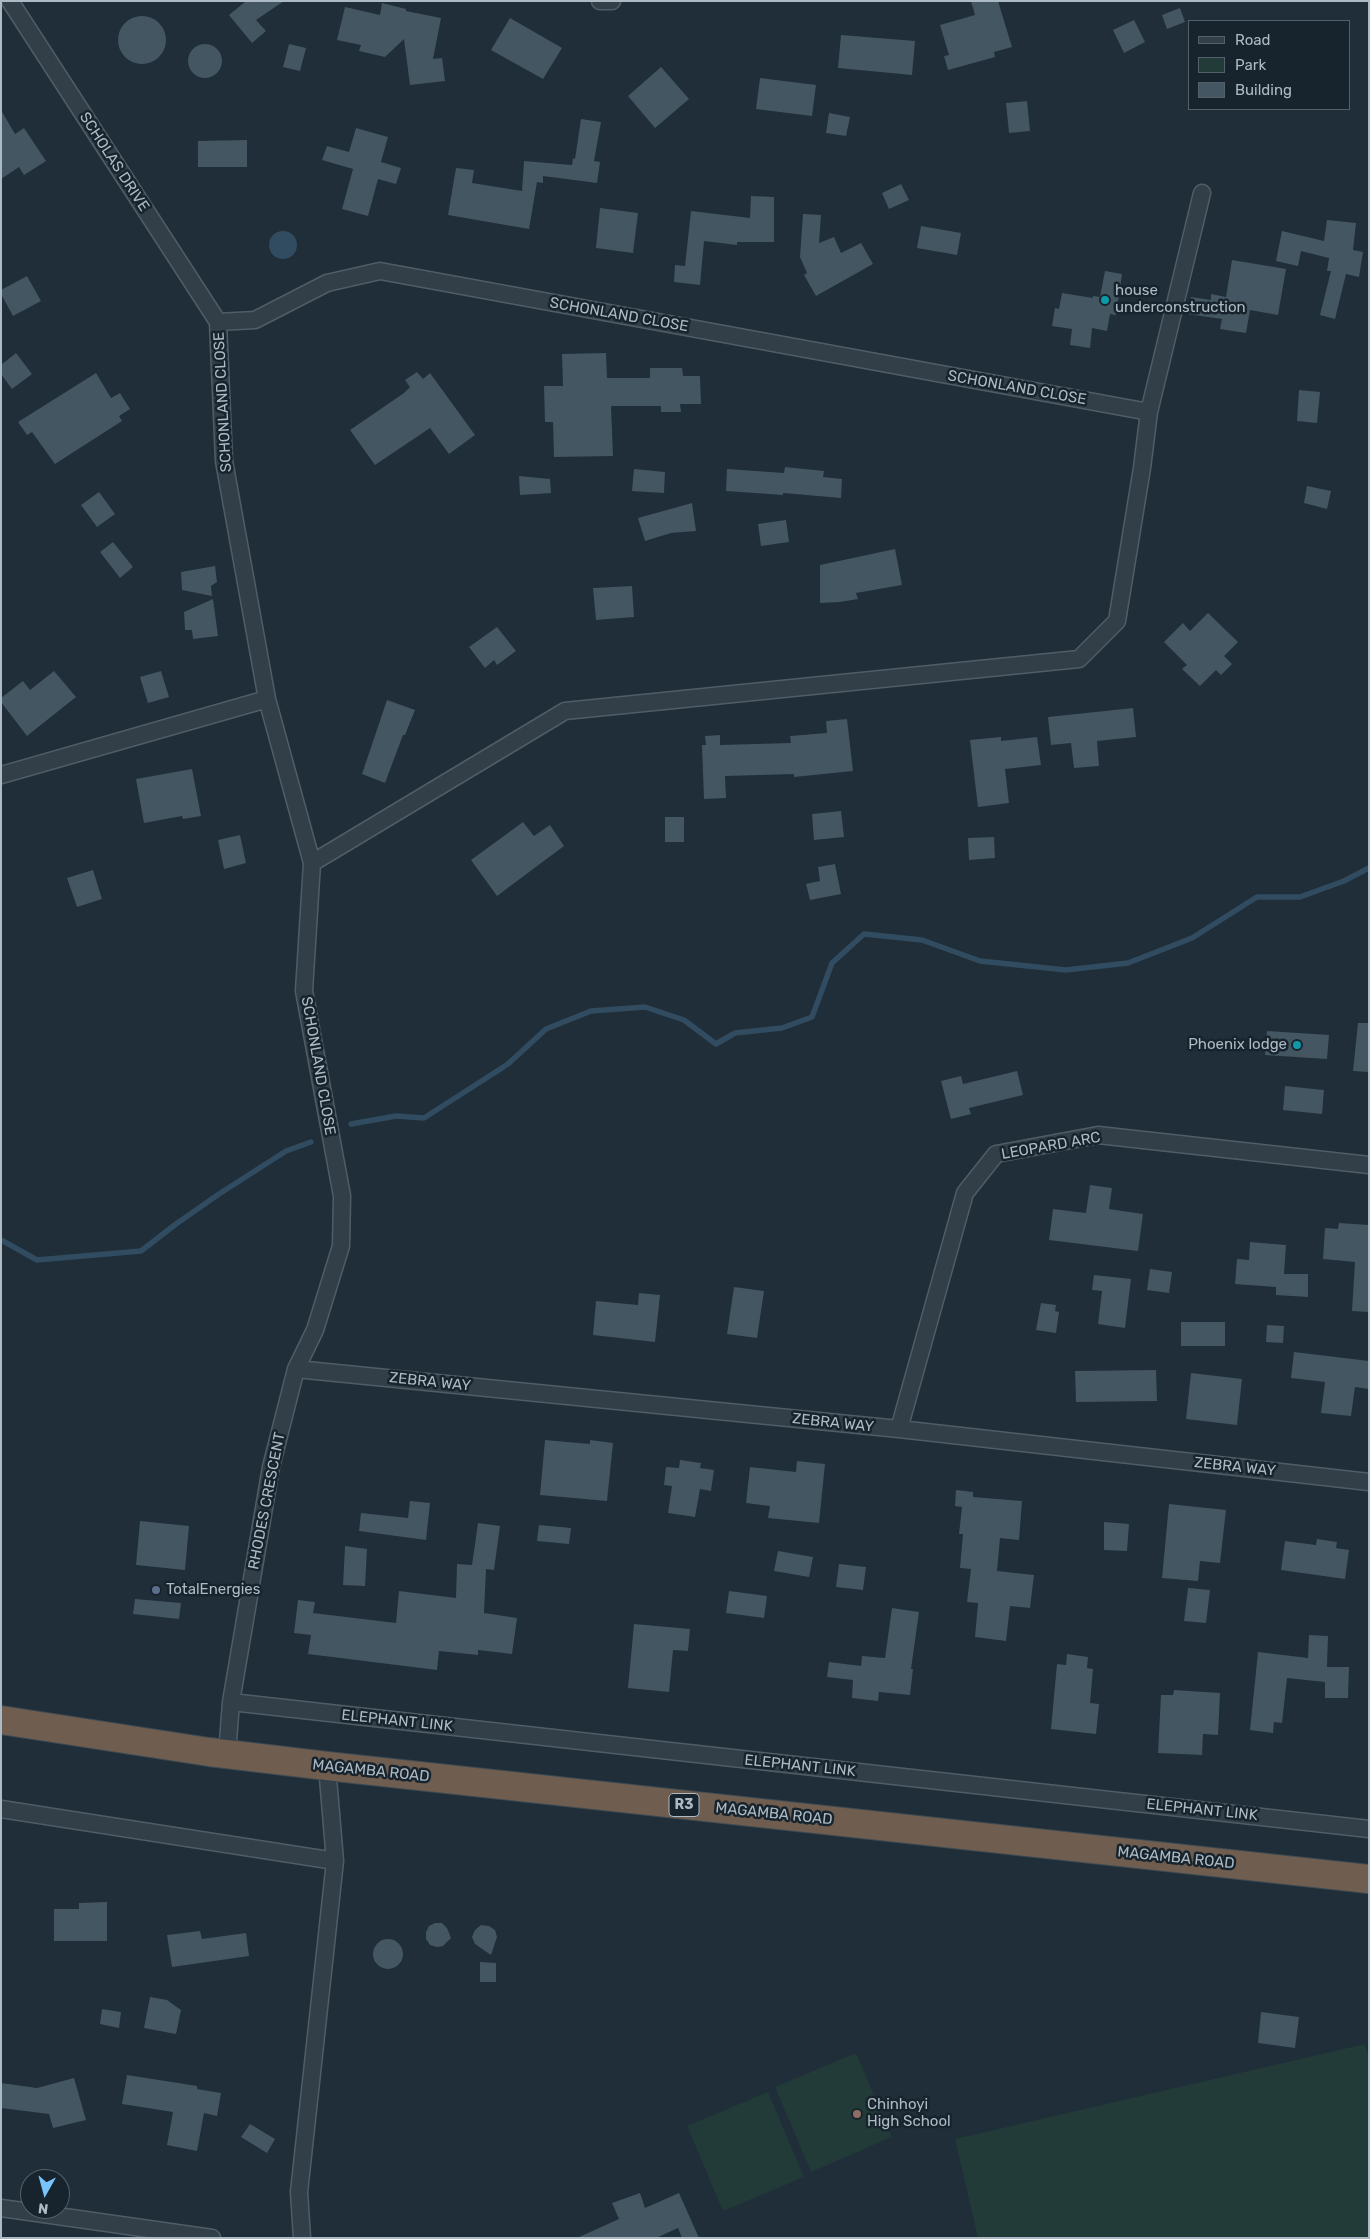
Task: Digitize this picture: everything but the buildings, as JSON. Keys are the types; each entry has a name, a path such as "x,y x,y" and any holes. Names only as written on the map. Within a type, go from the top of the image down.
{"highway":[{"name":"MAGAMBA ROAD","path":"1,1720 227,1754 327,1766 1369,1878"}],"street":[{"name":"SCHOLAS DRIVE","path":"10,1 218,322"},
{"path":"600,1 612,1"},
{"path":"312,863 565,711 1079,659 1117,621 1142,468 1149,412 1202,193"},
{"name":"SCHONLAND CLOSE","path":"296,1369 315,1330 341,1246 342,1196 304,991 312,863 267,699 224,461 218,322 255,320 326,283 380,271 1149,412"},
{"path":"1,775 267,699"},
{"name":"LEOPARD ARC","path":"899,1429 965,1193 996,1154 1098,1134 1369,1165"},
{"name":"ZEBRA WAY","path":"296,1369 899,1429 1369,1482"},
{"name":"RHODES CRESCENT","path":"227,1754 231,1702 271,1468 296,1369"},
{"name":"ELEPHANT LINK","path":"231,1702 1369,1829"},
{"path":"302,2238 299,2192 335,1861 327,1766"},
{"path":"1,1809 335,1861"},
{"path":"1,2208 212,2238"}],"green space":[{"path":"1365,2044 1369,2060 1369,2238 978,2238 955,2139"},
{"path":"856,2053 892,2137 811,2172 775,2087"},
{"path":"768,2092 804,2177 723,2211 687,2126"}],"water":[{"path":"283,231 293,235 297,245 293,255 283,259 273,255 269,245 273,235"}],"waterway":[{"path":"351,1124 396,1116 424,1118 508,1064 546,1029 591,1011 645,1007 684,1020 716,1044 735,1033 782,1028 812,1017 832,963 864,934 922,940 980,961 1066,970 1128,963 1192,938 1257,897 1300,897 1344,881 1369,868"},
{"path":"1,1240 37,1260 141,1251 219,1194 286,1151 311,1142"}],"place":[{"name":"house underconstruction","path":"1105,300"},
{"name":"Phoenix lodge","path":"1297,1045"},
{"name":"TotalEnergies","path":"156,1590"},
{"name":"Chinhoyi High School","path":"857,2114"}]}
